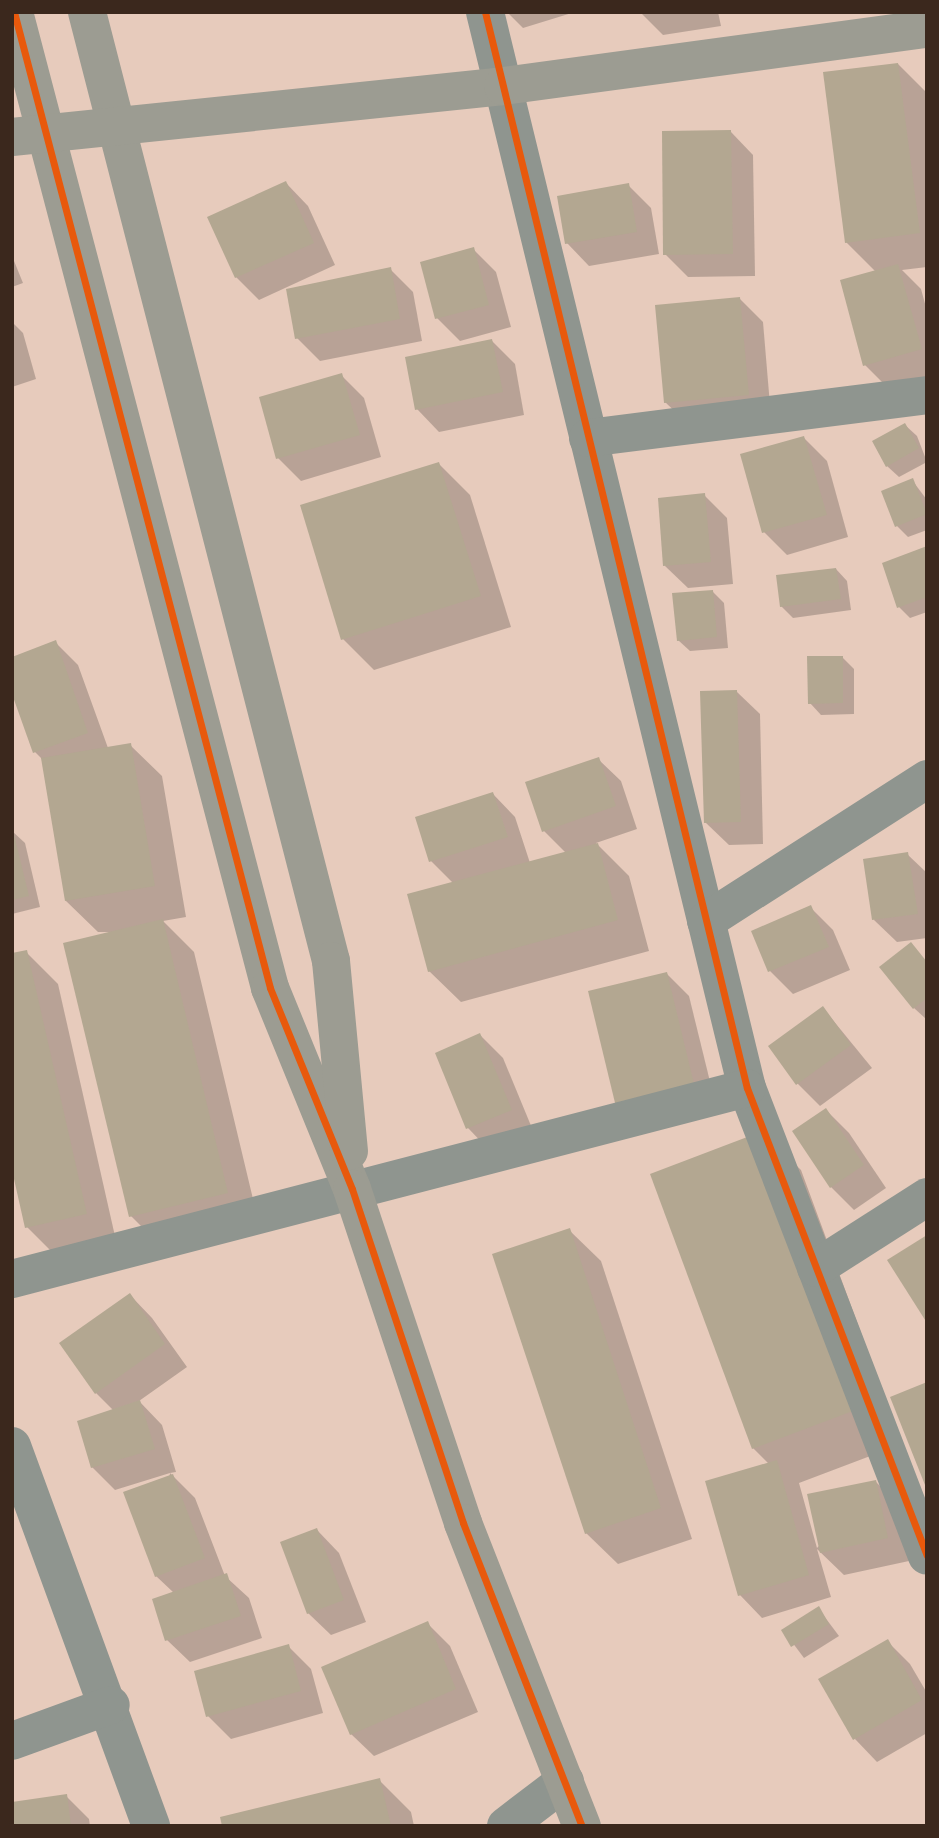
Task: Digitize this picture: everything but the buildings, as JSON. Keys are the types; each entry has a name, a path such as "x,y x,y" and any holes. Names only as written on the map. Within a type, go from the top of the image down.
{"street":[{"path":"14,12 29,135 270,988 352,1189 463,1523 582,1826"},
{"path":"87,12 331,961 352,1189"},
{"path":"485,12 747,1088 927,1556"},
{"path":"29,135 503,86 927,29"},
{"path":"588,438 927,395"},
{"path":"706,921 927,779"},
{"path":"12,1279 747,1088"},
{"path":"816,1268 927,1197"},
{"path":"12,1446 111,1705 151,1826"},
{"path":"12,1741 111,1705"},
{"path":"506,1826 565,1781"}],"cycle path":[{"path":"14,12 270,988 352,1189 463,1523 582,1826"},
{"path":"485,12 747,1088 927,1556"}]}
